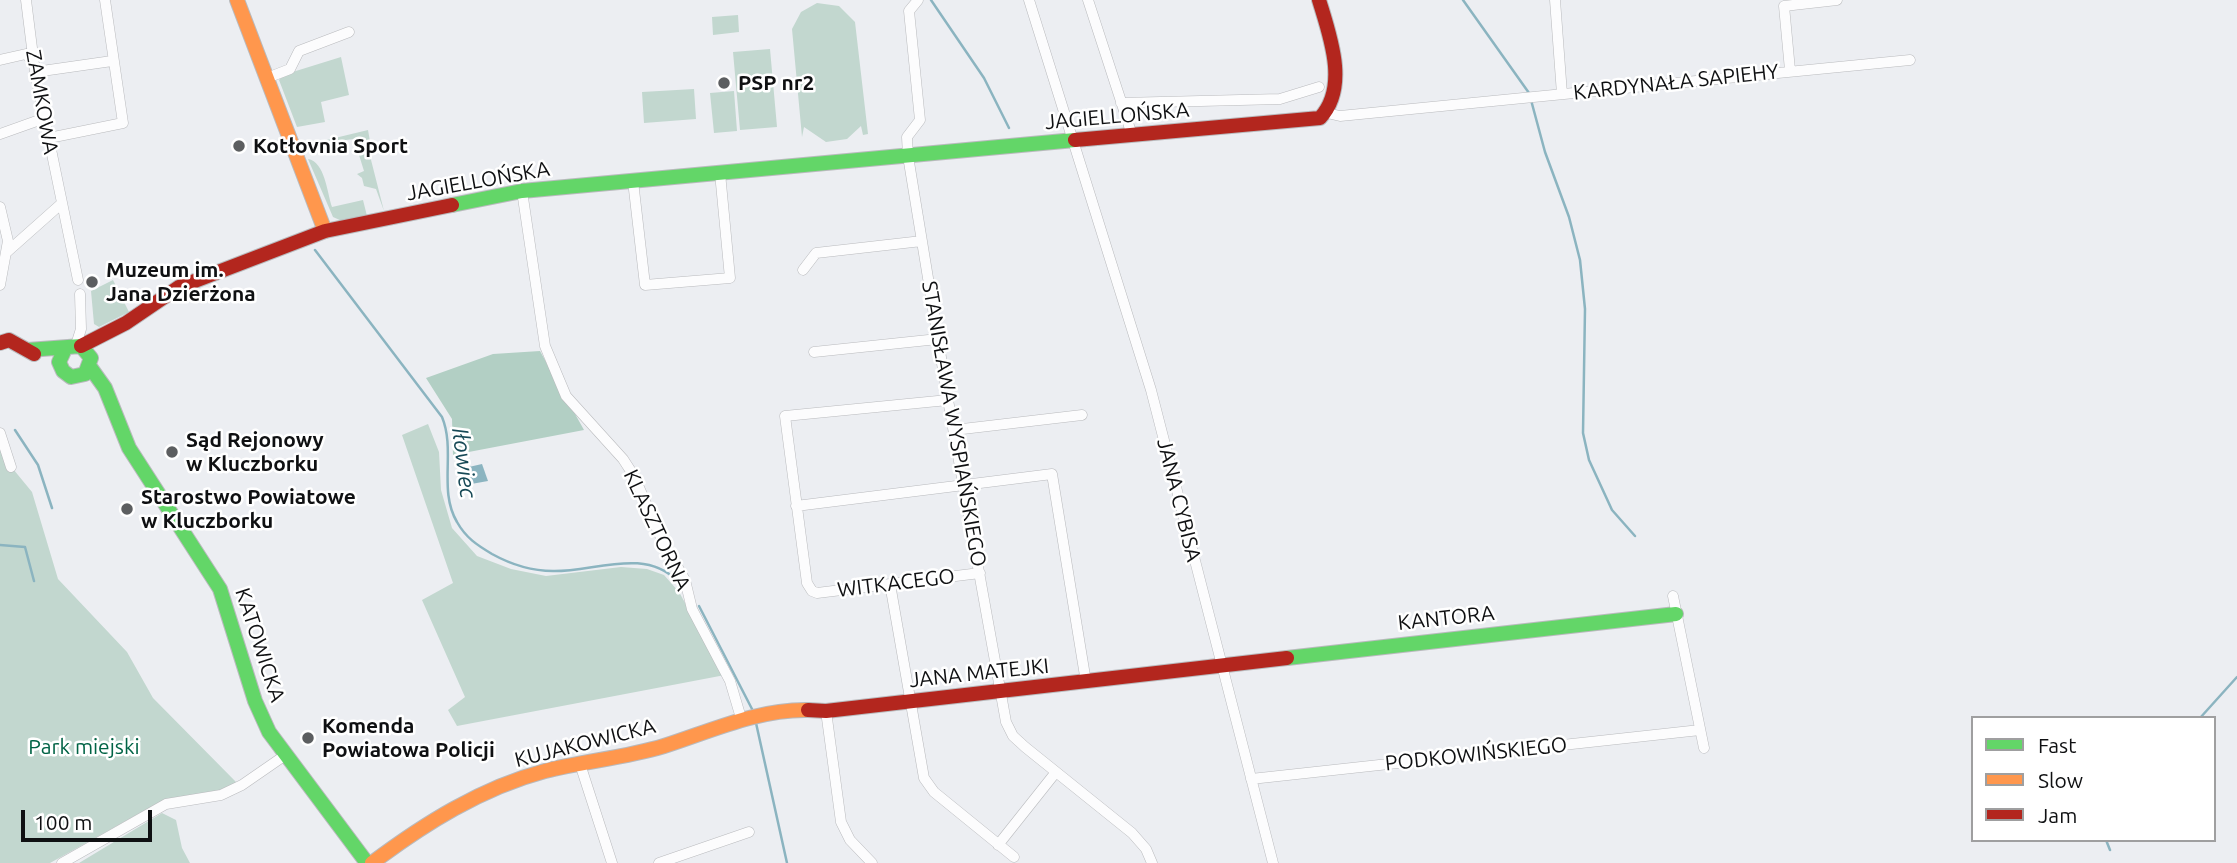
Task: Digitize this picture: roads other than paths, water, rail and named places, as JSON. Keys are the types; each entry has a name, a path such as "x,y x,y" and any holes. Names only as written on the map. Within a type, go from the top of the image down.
{"street":[{"name":"ZAMKOWA","path":"26,0 34,68 78,280"},
{"path":"49,138 123,123 105,0"},
{"path":"237,0 325,231"},
{"path":"908,156 907,137 919,120 909,10 918,0"},
{"name":"JANA CYBISA","path":"1029,0 1152,390 1273,863"},
{"path":"1088,0 1132,135"},
{"path":"1319,0 1329,36 1335,83 1333,104 1327,113"},
{"path":"1555,0 1562,94"},
{"name":"KARDYNAŁA SAPIEHY","path":"1790,70 1784,6 1836,0"},
{"path":"267,78 290,69 299,51 349,32"},
{"path":"0,60 26,54 34,68 112,61"},
{"name":"KARDYNAŁA SAPIEHY","path":"1327,113 1340,116 1910,60"},
{"path":"1121,103 1280,99 1319,87"},
{"name":"JAGIELLOŃSKA","path":"81,356 179,287 325,231 522,191 1313,119 1327,113"},
{"path":"0,134 46,118"},
{"name":"STANISŁAWA WYSPIAŃSKIEGO","path":"908,156 948,400 1006,722 1013,736 1132,833 1146,849 1152,863"},
{"path":"633,181 645,285 730,278 720,173"},
{"name":"KLASZTORNA","path":"522,191 545,346 566,396 623,459 634,475 662,540 685,580 692,609 730,681 741,718"},
{"path":"7,252 61,204"},
{"path":"0,207 8,241 0,285"},
{"path":"803,270 816,253 922,241"},
{"path":"0,338 9,340 60,367 71,377 81,356 80,294"},
{"path":"814,352 938,339"},
{"path":"28,350 81,356"},
{"path":"60,367 60,357 81,356"},
{"name":"KATOWICKA","path":"81,356 110,404 122,434 220,589 255,701 269,732 370,863"},
{"path":"948,400 785,416 796,506 1052,474 1086,682"},
{"path":"954,430 1082,415"},
{"path":"0,433 11,467"},
{"name":"WITKACEGO","path":"796,506 807,583 812,591 980,573"},
{"path":"890,584 923,778 934,792 1014,857"},
{"path":"1673,596 1704,748"},
{"name":"KANTORA","path":"1221,664 1676,614"},
{"name":"JANA MATEJKI","path":"741,718 800,708 826,711 1001,693 1221,664"},
{"path":"826,711 841,822 850,839 872,863"},
{"name":"KUJAKOWICKA","path":"370,863 461,803 542,772 639,753 741,718"},
{"name":"PODKOWIŃSKIEGO","path":"1251,779 1700,730"},
{"path":"62,863 166,804 220,795 242,785 285,756"},
{"path":"580,764 612,863"},
{"path":"998,845 1056,772"},
{"path":"659,863 749,832"}],"water":[{"path":"482,464 488,481 460,486 460,469"}],"waterway":[{"path":"931,0 984,78 1009,128"},
{"path":"1463,0 1529,93"},
{"path":"1531,100 1580,260 1585,309 1583,433 1589,460 1612,510 1635,536"},
{"name":"Iłowiec","path":"315,250 442,417 448,443 451,510 460,528 472,541 499,558 529,569 568,570 634,563 650,565 677,581"},
{"path":"15,430 38,465 52,508"},
{"path":"0,545 25,547 34,581"},
{"name":"Iłowiec","path":"699,606 752,709"},
{"path":"2202,716 2237,677"},
{"name":"Iłowiec","path":"756,723 787,863"},
{"path":"2107,842 2110,850"}],"place":[{"name":"PSP nr2","path":"724,83"},
{"name":"Kotłovnia Sport","path":"239,146"},
{"name":"Muzeum im. Jana Dzierżona","path":"92,282"},
{"name":"Sąd Rejonowy w Kluczborku","path":"172,452"},
{"name":"Starostwo Powiatowe w Kluczborku","path":"127,509"},
{"name":"Komenda Powiatowa Policji","path":"308,738"}],"park label":[{"name":"Park miejski","path":"84,747"}]}
